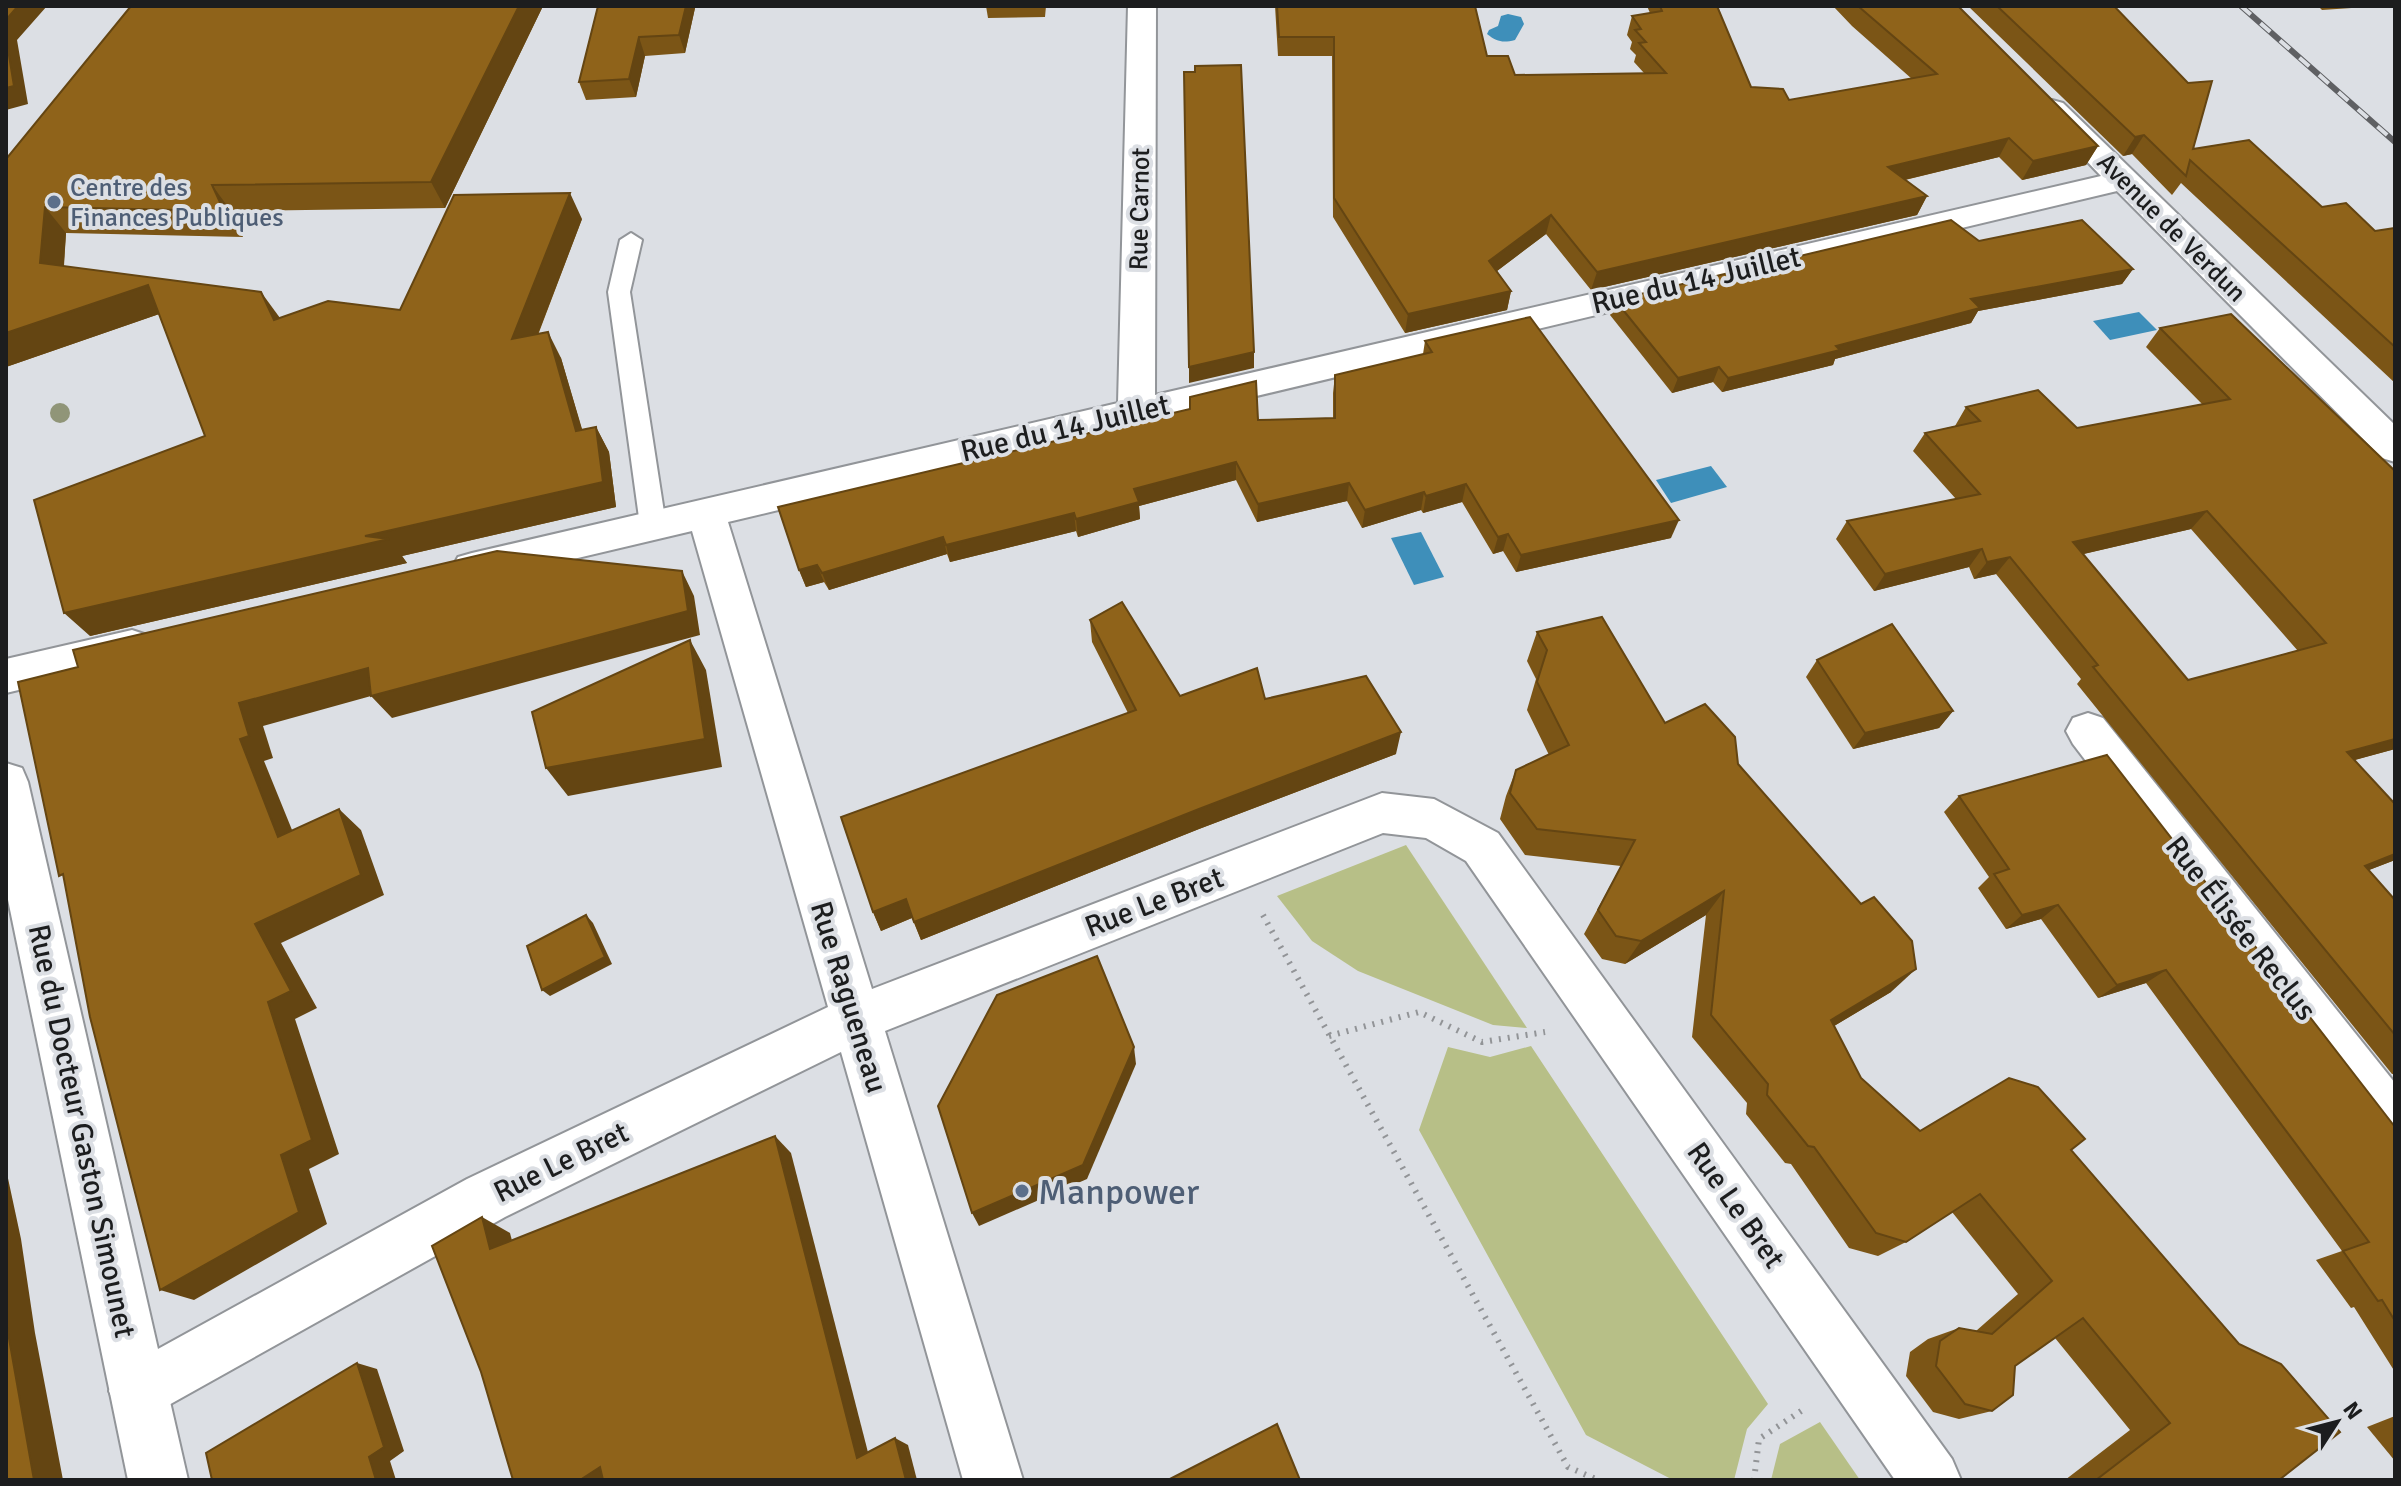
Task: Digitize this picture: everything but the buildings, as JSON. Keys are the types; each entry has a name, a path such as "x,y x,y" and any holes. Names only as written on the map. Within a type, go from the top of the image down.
{"street":[{"name":"Rue Carnot","path":"1136,412 1142,6"},
{"name":"Avenue de Verdun","path":"2025,82 2395,448"},
{"name":"Rue du 14 Juillet","path":"438,576 2124,180"},
{"name":"Rue Ragueneau","path":"706,513 993,1480"},
{"path":"6,676 162,640"},
{"name":"Rue Élisée Reclus","path":"2088,731 2395,1125"},
{"name":"Rue du Docteur Gaston Simounet","path":"6,782 158,1480"},
{"name":"Rue Le Bret","path":"138,1391 486,1198 856,1019 1382,813 1434,819 1482,847 1931,1480"}],"lane":[{"path":"631,240 619,292 653,525"}],"path":[{"path":"1238,869 1568,1467 1598,1480"},
{"path":"1329,1036 1419,1012 1482,1042 1606,1023"},
{"path":"1754,1480 1759,1439 1856,1374"}],"green space":[{"path":"1406,845 1527,1028 1493,1025 1358,971 1312,941 1277,896"},
{"path":"1531,1046 1768,1404 1747,1429 1734,1480 1673,1480 1586,1435 1419,1130 1448,1047 1490,1057"},
{"path":"1820,1422 1860,1480 1771,1480 1780,1444"}],"water":[{"path":"1501,16 1521,17 1524,24 1515,40 1500,41 1487,34 1498,26"},
{"path":"2139,312 2157,330 2110,340 2093,321"},
{"path":"1711,466 1727,487 1671,503 1656,480"},
{"path":"1421,532 1444,577 1414,585 1391,538"}],"railway":[{"path":"2241,6 2395,142"}],"place":[{"name":"Centre des Finances Publiques","path":"54,202"},
{"name":"Manpower","path":"1022,1191"}]}
